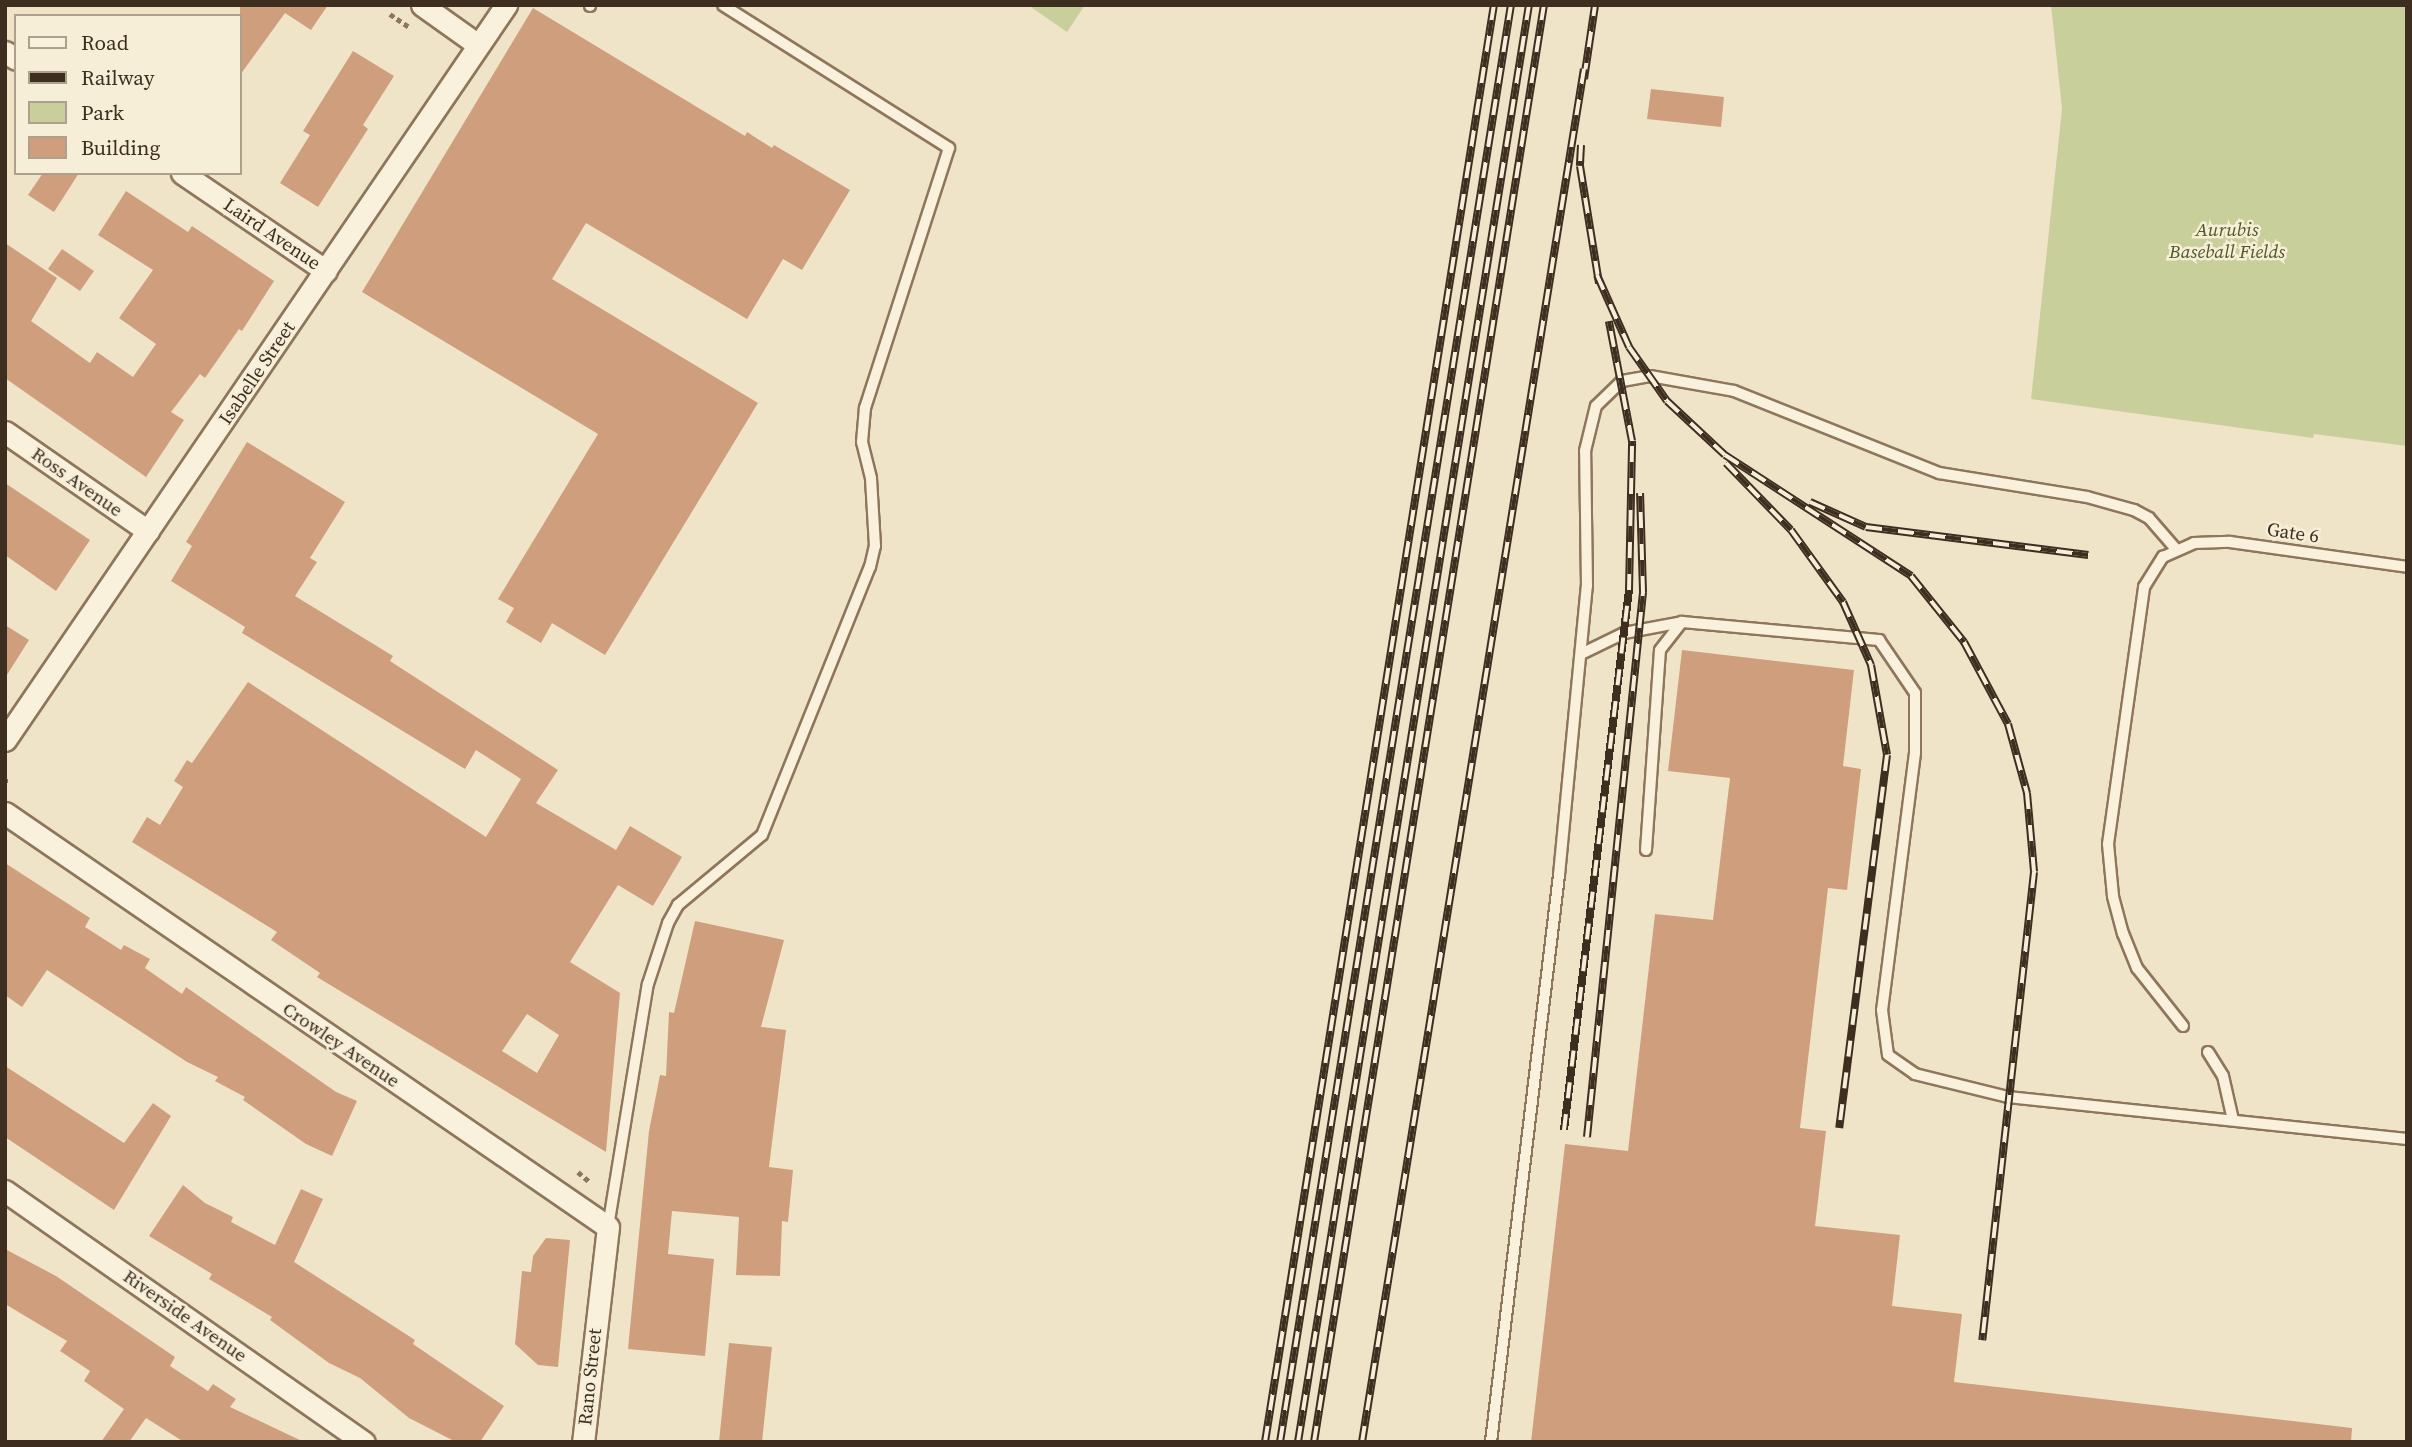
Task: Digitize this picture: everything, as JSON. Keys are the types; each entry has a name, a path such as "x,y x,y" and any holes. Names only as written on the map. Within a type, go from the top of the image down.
{"street":[{"path":"422,5 478,45"},
{"name":"Isabelle Street","path":"5,740 506,5"},
{"name":"Laird Avenue","path":"185,175 326,271"},
{"name":"Ross Avenue","path":"5,432 148,531"},
{"name":"Crowley Avenue","path":"5,813 608,1227"},
{"name":"Riverside Avenue","path":"5,1191 364,1442"},
{"name":"Rano Street","path":"583,1442 608,1227"}],"lane":[{"path":"608,1227 648,984 668,923 678,905 762,835 870,568 875,546 871,478 862,442 865,408 950,148 723,5"},
{"path":"1491,1442 1581,653 1587,586 1588,426 1607,392 1622,381 1650,376 1734,391 1939,472 2112,502 2149,518 2175,548 2153,570 2138,612 2108,844 2113,896 2127,945 2137,968 2183,1026"},
{"name":"Gate 6","path":"2175,548 2230,542 2407,567"},
{"path":"1581,653 1624,633 1682,622 1879,640 1915,693 1915,753 1882,1010 1888,1055 1915,1074 2008,1097 2407,1139"},
{"path":"1646,850 1660,650 1682,622"},
{"path":"2208,1052 2223,1076 2233,1119"}],"path":[{"path":"578,1172 590,1182"}],"green space":[{"path":"1028,5 1085,5 1067,32"},
{"name":"Aurubis Baseball Fields","path":"2051,5 2407,5 2407,446 2314,434 2313,438 2031,399 2062,109"}],"building":[{"path":"240,5 328,5 311,30 285,13 242,72"},
{"path":"533,8 745,136 747,132 772,148 774,145 850,190 802,270 783,259 747,319 586,223 552,279 758,403 605,655 552,623 541,643 506,622 514,608 498,599 598,434 362,292"},
{"path":"353,51 394,76 363,125 368,129 318,207 280,183 310,135 303,131"},
{"path":"1651,89 1724,97 1721,127 1647,119"},
{"path":"42,175 78,175 54,212 28,195"},
{"path":"126,191 188,232 192,226 274,281 242,331 239,329 205,378 200,374 171,412 184,420 146,477 5,378 5,243 57,278 31,321 90,363 97,352 133,377 156,344 119,318 153,270 98,235"},
{"path":"62,249 94,271 80,291 48,269"},
{"path":"247,442 345,502 310,558 317,562 295,596 393,656 390,661 558,770 536,803 616,850 630,826 682,857 653,906 618,885 570,962 620,993 606,1152 317,977 320,973 271,940 277,932 132,842 147,817 160,825 183,787 174,781 187,760 192,763 248,682 486,837 521,779 476,750 465,769 242,633 245,627 171,581 192,546 186,542","holes":["527,1014 559,1035 537,1073 502,1051"]},
{"path":"5,483 90,540 56,591 5,555"},
{"path":"5,625 29,640 5,678"},
{"path":"1682,650 1854,670 1843,766 1861,769 1847,890 1828,888 1800,1128 1826,1131 1815,1226 1900,1235 1892,1306 1962,1314 1954,1382 2352,1428 2351,1442 1531,1442 1565,1144 1628,1151 1655,914 1713,920 1730,778 1668,771"},
{"path":"5,863 90,918 85,927 121,950 124,945 150,959 145,968 182,994 186,987 336,1092 357,1101 332,1156 306,1144 243,1100 245,1097 215,1081 218,1077 187,1062 47,970 22,1007 5,995"},
{"path":"695,921 784,940 761,1027 786,1030 769,1167 793,1170 788,1222 782,1221 780,1276 736,1275 739,1217 672,1211 668,1254 714,1259 705,1356 628,1349 649,1131 660,1075 666,1076 669,1012 674,1013"},
{"path":"5,1066 124,1143 153,1103 171,1116 114,1210 5,1137"},
{"path":"183,1185 205,1203 233,1217 231,1222 275,1245 301,1189 323,1199 294,1262 415,1340 413,1344 504,1406 480,1442 456,1442 409,1418 360,1378 329,1363 270,1320 272,1317 209,1279 212,1274 149,1236"},
{"path":"546,1238 570,1240 558,1367 538,1365 515,1344 522,1271 531,1272 533,1256"},
{"path":"5,1249 56,1276 175,1357 170,1366 208,1391 213,1384 236,1399 230,1407 304,1442 184,1442 146,1418 129,1442 101,1442 124,1409 84,1381 90,1371 60,1351 67,1341 5,1304"},
{"path":"729,1343 772,1347 762,1442 719,1442"}],"railway":[{"path":"1265,1442 1494,5"},
{"path":"1280,1442 1511,5"},
{"path":"1298,1442 1529,5"},
{"path":"1314,1442 1544,5"},
{"path":"1584,79 1595,5"},
{"path":"1362,1442 1584,69"},
{"path":"1581,145 1580,166 1599,283"},
{"path":"1597,275 1629,347 1667,401 1725,455 1911,576 1964,642 2008,724 2027,793 2034,872 1982,1340"},
{"path":"1564,1130 1629,590 1632,441 1609,321"},
{"path":"1726,463 1791,530 1843,602 1871,665 1887,755 1839,1128"},
{"path":"1587,1137 1643,592 1640,493"},
{"path":"1810,502 1866,527 2088,555"}]}
